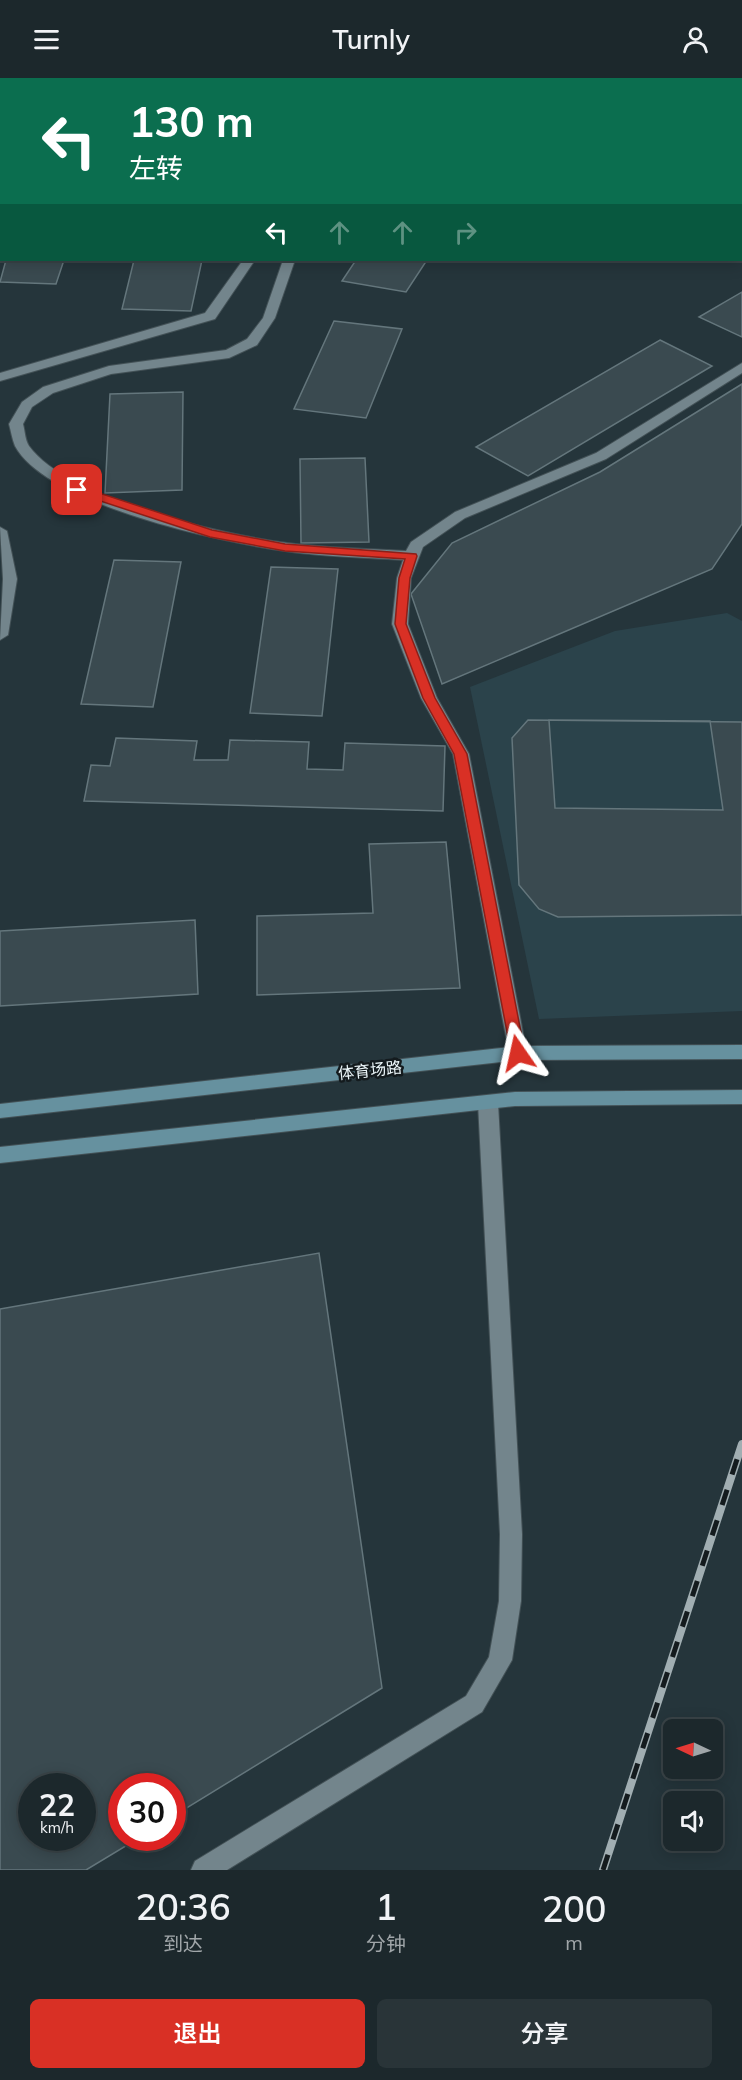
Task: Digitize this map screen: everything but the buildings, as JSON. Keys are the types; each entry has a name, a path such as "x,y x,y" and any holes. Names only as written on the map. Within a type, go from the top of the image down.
{"main road":[{"name":"体育场路","path":"0,1111 518,1053 742,1052"},
{"path":"0,1155 488,1102 742,1097"}],"street":[{"path":"0,377 210,316 248,261"},
{"path":"289,261 269,318 252,342 229,354 109,370 48,390 27,405 16,424 22,446 47,470 77,490 210,533 285,547 412,556"},
{"path":"518,1053 460,754 429,698 400,624 404,578 416,545 460,515 601,456 742,367"},
{"path":"0,531 10,579 0,635"},
{"path":"204,1870 474,1704 500,1660 510,1601 511,1534 488,1102"}],"shaded area":[{"path":"727,613 742,621 742,1011 539,1019 470,687 615,631"}],"railway":[{"path":"603,1870 742,1444"}],"route":[{"path":"77,490 210,533 285,547 412,556 404,578 400,624 429,698 460,754 518,1053"}]}
